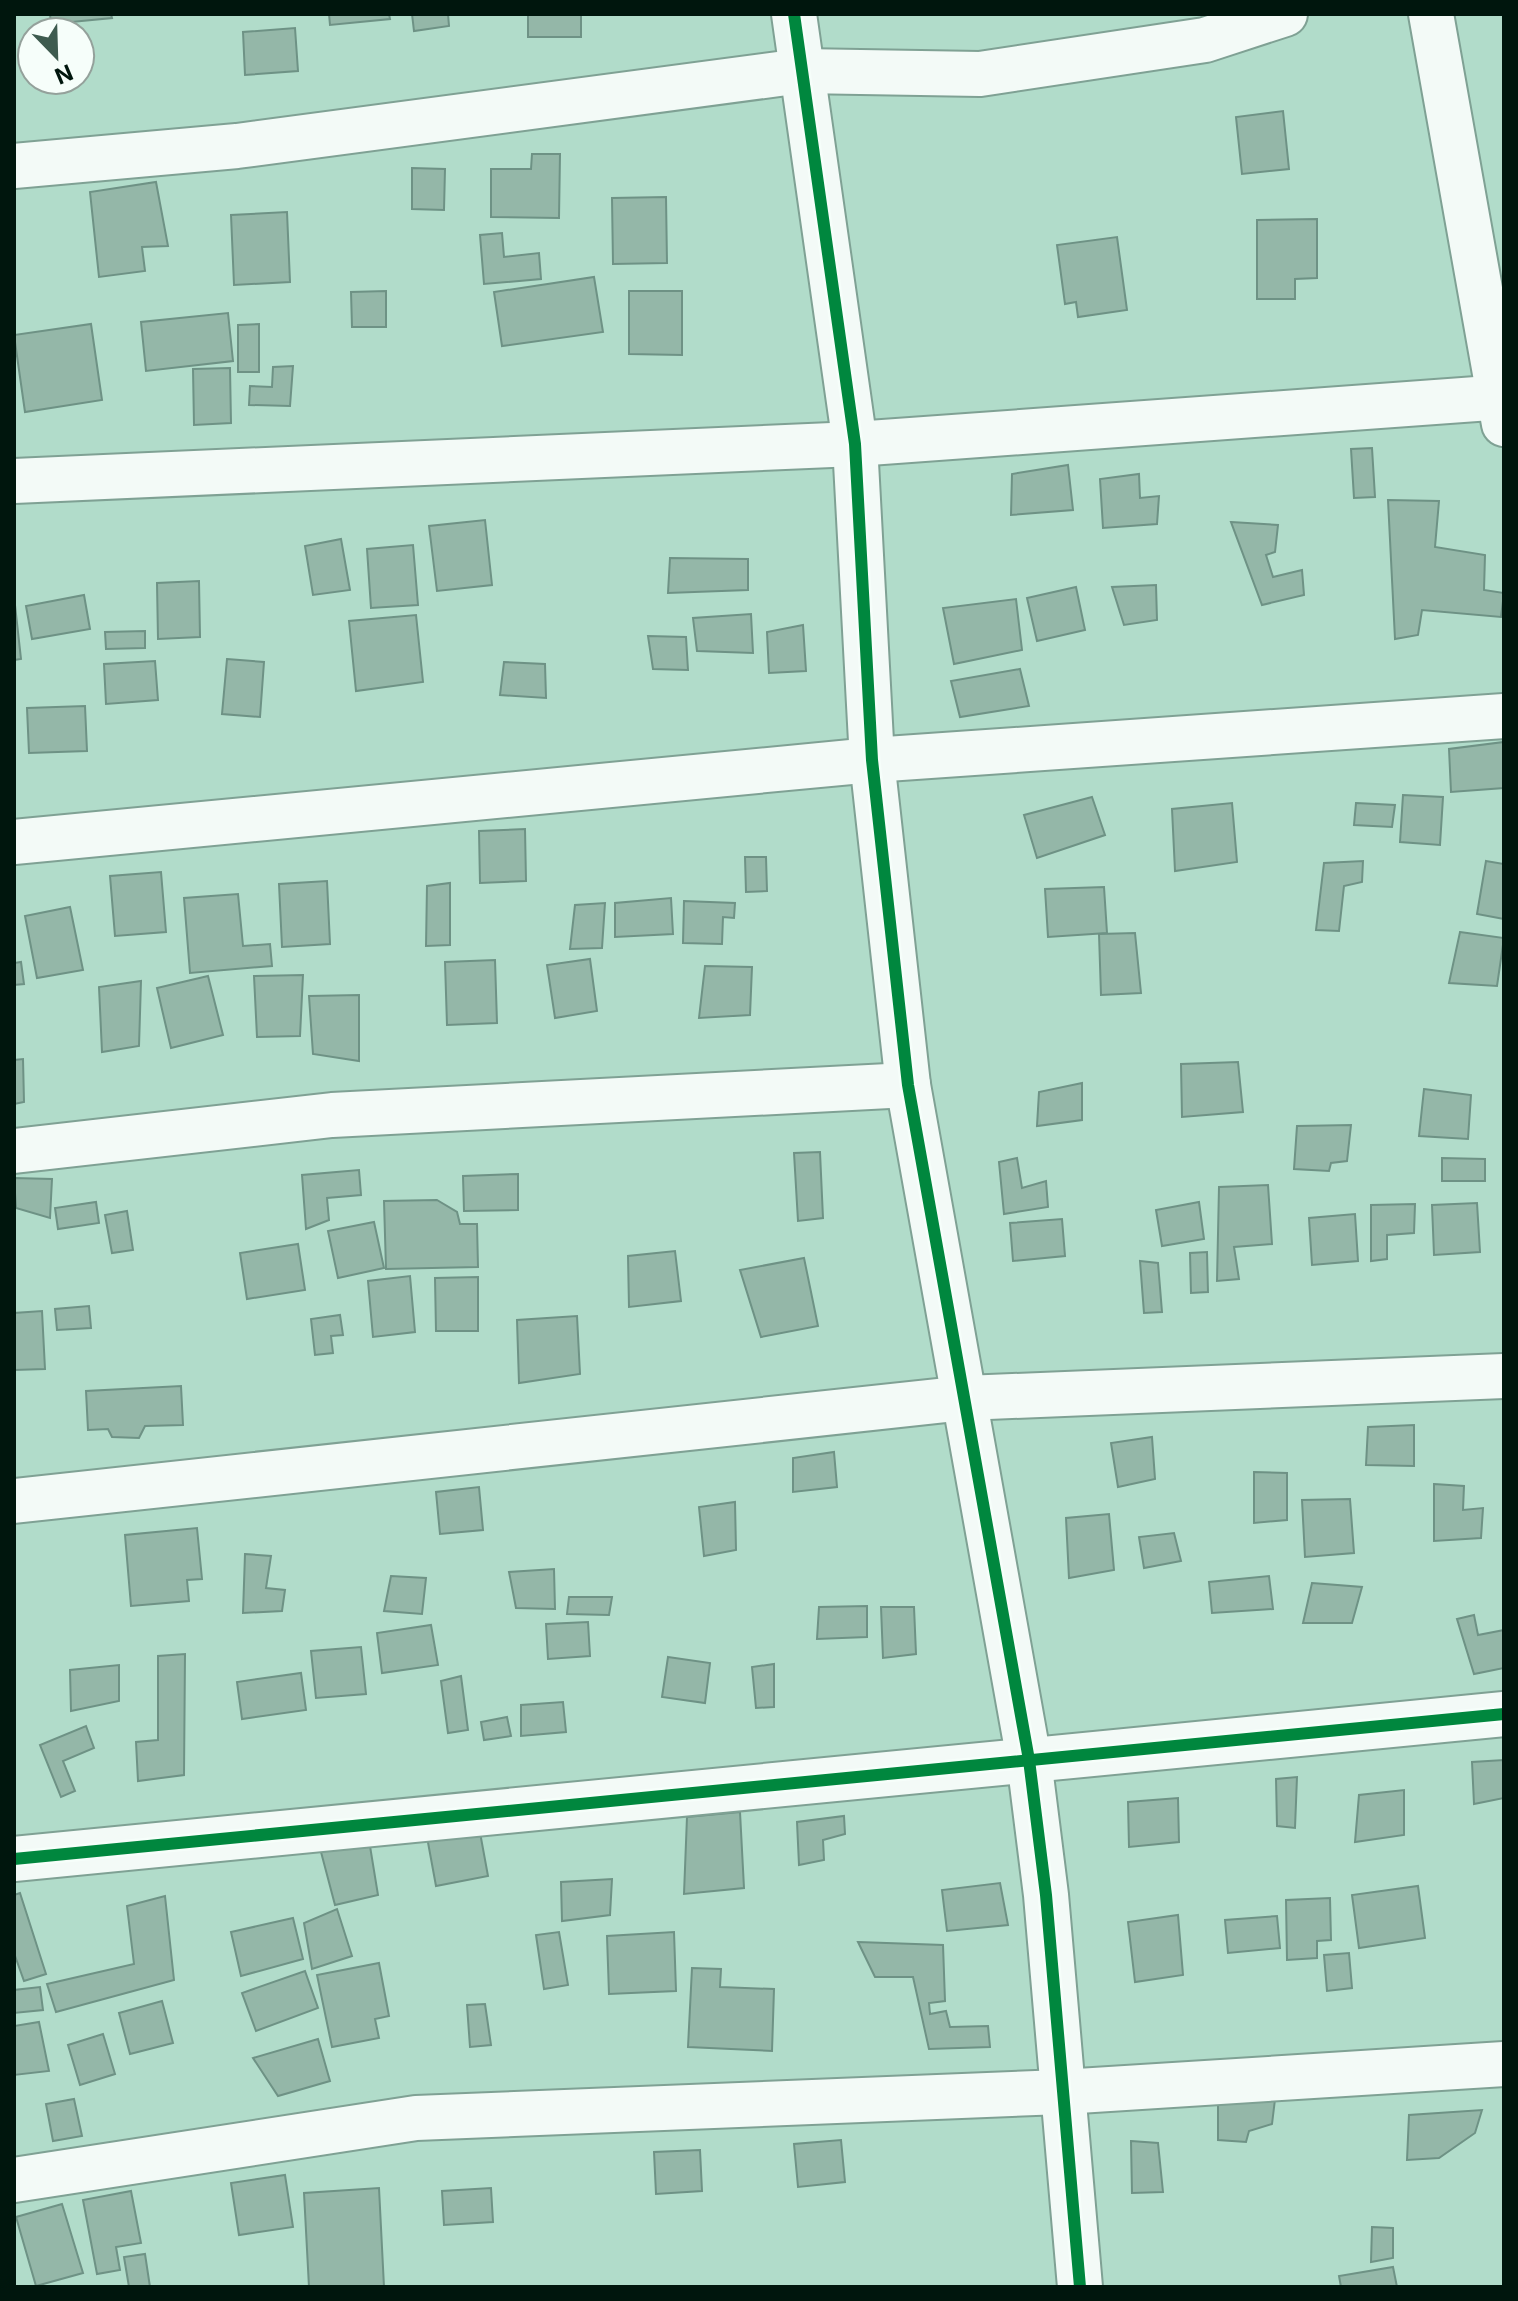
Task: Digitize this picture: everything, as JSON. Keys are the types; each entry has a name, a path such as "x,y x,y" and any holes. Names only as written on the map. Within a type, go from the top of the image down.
{"street":[{"path":"794,14 855,444 872,760 908,1085 1029,1760 1046,1895 1080,2287"},
{"path":"14,166 237,146 801,71 980,74 1205,40 1285,14"},
{"path":"14,481 855,444 1503,407 1431,14"},
{"path":"14,842 872,760 1504,716"},
{"path":"14,1151 332,1115 908,1085"},
{"path":"14,1501 965,1398 1504,1376"},
{"path":"14,1859 1504,1714"},
{"path":"14,2180 416,2118 1062,2092 1504,2064"}],"building":[{"path":"111,14 112,18 96,20 96,16 50,16"},
{"path":"329,14 389,14 390,19 330,25"},
{"path":"412,14 448,14 449,26 414,31"},
{"path":"528,14 581,14 581,37 528,37"},
{"path":"295,28 298,71 245,75 243,32"},
{"path":"1283,111 1289,169 1242,174 1236,117"},
{"path":"532,154 560,154 559,218 491,217 491,169 531,169"},
{"path":"412,168 445,169 444,210 412,209"},
{"path":"156,182 168,246 142,247 145,271 99,277 90,192"},
{"path":"666,197 667,263 613,264 612,198"},
{"path":"287,212 290,282 234,285 231,215"},
{"path":"1317,219 1317,278 1295,279 1295,299 1257,299 1257,220"},
{"path":"502,233 504,257 539,253 541,279 484,284 480,235"},
{"path":"1117,237 1127,310 1078,317 1076,302 1065,304 1057,245"},
{"path":"594,277 603,332 502,346 494,292"},
{"path":"386,291 386,327 352,327 351,292"},
{"path":"629,291 682,291 682,355 629,354"},
{"path":"228,313 233,361 146,371 141,322"},
{"path":"91,324 102,400 25,412 14,335"},
{"path":"259,324 259,372 238,372 238,325"},
{"path":"293,366 290,406 249,405 250,386 272,387 273,367"},
{"path":"230,368 231,423 194,425 193,369"},
{"path":"1372,448 1375,497 1354,498 1351,449"},
{"path":"1068,465 1073,510 1011,515 1012,474"},
{"path":"1139,474 1140,498 1159,496 1157,524 1103,528 1100,479"},
{"path":"1388,500 1439,501 1435,547 1485,555 1484,590 1504,593 1501,617 1422,610 1418,635 1395,639"},
{"path":"485,520 492,585 437,591 429,526"},
{"path":"1231,522 1278,525 1275,552 1266,555 1273,577 1302,570 1304,595 1262,605"},
{"path":"341,539 350,590 313,595 305,546"},
{"path":"413,545 418,605 371,608 367,549"},
{"path":"670,558 748,559 748,590 668,593"},
{"path":"199,581 200,637 158,639 157,583"},
{"path":"1156,585 1157,620 1124,625 1112,587"},
{"path":"1076,587 1085,630 1037,641 1027,598"},
{"path":"84,595 90,629 32,639 26,606"},
{"path":"14,596 21,659 14,660"},
{"path":"1016,599 1022,650 954,664 943,608"},
{"path":"751,614 753,653 697,651 693,618"},
{"path":"416,615 423,682 356,691 349,621"},
{"path":"803,625 806,671 769,673 767,632"},
{"path":"145,631 145,648 106,649 105,632"},
{"path":"648,636 686,637 688,670 653,669"},
{"path":"227,659 264,662 260,717 222,714"},
{"path":"155,661 158,700 106,704 104,664"},
{"path":"504,662 545,664 546,698 500,695"},
{"path":"1020,669 1029,706 960,717 951,681"},
{"path":"85,706 87,751 29,753 27,708"},
{"path":"1504,742 1504,788 1451,792 1449,749"},
{"path":"1403,795 1443,797 1440,845 1400,842"},
{"path":"1092,797 1105,835 1037,858 1024,815"},
{"path":"1232,803 1237,862 1175,871 1172,809"},
{"path":"1356,803 1395,805 1392,827 1354,825"},
{"path":"525,829 526,881 480,883 479,831"},
{"path":"745,857 766,857 767,891 746,892"},
{"path":"1363,861 1362,882 1344,886 1339,931 1316,930 1324,863"},
{"path":"1486,861 1504,864 1504,919 1477,914"},
{"path":"161,872 166,932 115,936 110,876"},
{"path":"327,881 330,944 282,947 279,884"},
{"path":"450,883 450,945 426,946 427,886"},
{"path":"1104,887 1107,933 1048,937 1045,889"},
{"path":"238,894 243,946 270,944 272,966 190,973 184,898"},
{"path":"671,898 673,934 615,937 615,903"},
{"path":"684,901 735,903 734,918 723,917 722,944 683,943"},
{"path":"605,903 602,948 570,949 575,905"},
{"path":"70,907 83,970 37,978 25,916"},
{"path":"1460,932 1504,938 1497,986 1449,983"},
{"path":"1135,933 1141,993 1101,995 1099,934"},
{"path":"590,959 597,1011 555,1018 547,965"},
{"path":"495,960 497,1023 447,1025 445,962"},
{"path":"21,962 24,984 14,985 14,963"},
{"path":"705,966 752,967 750,1015 699,1018"},
{"path":"303,975 300,1036 257,1037 254,976"},
{"path":"208,976 223,1035 171,1048 157,988"},
{"path":"141,981 139,1046 102,1052 99,987"},
{"path":"359,995 359,1061 313,1054 309,996"},
{"path":"23,1059 24,1102 14,1104 14,1060"},
{"path":"1238,1062 1243,1112 1182,1117 1181,1064"},
{"path":"1082,1083 1082,1120 1037,1126 1039,1092"},
{"path":"1424,1089 1471,1095 1468,1139 1419,1136"},
{"path":"1351,1125 1347,1161 1331,1163 1329,1171 1294,1169 1297,1126"},
{"path":"820,1152 823,1218 798,1221 794,1153"},
{"path":"1017,1158 1022,1188 1046,1181 1048,1207 1004,1214 999,1162"},
{"path":"1442,1158 1485,1159 1485,1181 1442,1181"},
{"path":"359,1170 361,1195 327,1198 329,1220 306,1229 302,1175"},
{"path":"518,1174 518,1210 464,1211 463,1176"},
{"path":"14,1178 52,1179 50,1218 16,1208"},
{"path":"1268,1185 1272,1244 1234,1247 1239,1279 1217,1281 1219,1187"},
{"path":"437,1200 457,1212 460,1224 477,1224 478,1267 386,1269 384,1201"},
{"path":"96,1202 99,1223 58,1229 55,1208"},
{"path":"1199,1202 1204,1239 1162,1246 1156,1210"},
{"path":"1477,1203 1480,1252 1434,1255 1432,1205"},
{"path":"1415,1204 1414,1233 1387,1235 1387,1259 1371,1261 1371,1205"},
{"path":"127,1211 133,1250 112,1253 105,1215"},
{"path":"1355,1214 1358,1261 1312,1265 1309,1218"},
{"path":"1062,1219 1065,1256 1013,1261 1010,1223"},
{"path":"374,1222 384,1268 338,1278 328,1231"},
{"path":"298,1244 305,1290 247,1299 240,1253"},
{"path":"675,1251 681,1301 629,1307 628,1256"},
{"path":"1207,1252 1208,1292 1191,1293 1190,1253"},
{"path":"804,1258 818,1326 761,1337 740,1270"},
{"path":"1140,1261 1158,1263 1162,1312 1144,1313"},
{"path":"410,1276 415,1332 373,1337 368,1281"},
{"path":"478,1277 478,1331 436,1331 435,1278"},
{"path":"89,1306 91,1328 57,1330 55,1309"},
{"path":"42,1311 45,1369 14,1370 14,1313"},
{"path":"340,1315 343,1335 331,1336 333,1353 315,1355 311,1319"},
{"path":"577,1316 580,1374 519,1383 517,1320"},
{"path":"181,1386 183,1425 145,1426 139,1438 112,1437 108,1429 88,1430 86,1391"},
{"path":"1414,1425 1414,1466 1366,1465 1368,1427"},
{"path":"1152,1437 1155,1479 1118,1487 1111,1443"},
{"path":"834,1452 837,1487 793,1492 793,1458"},
{"path":"1254,1472 1287,1473 1287,1520 1254,1523"},
{"path":"1434,1484 1464,1486 1463,1510 1483,1508 1481,1538 1434,1541"},
{"path":"479,1487 483,1530 440,1534 436,1492"},
{"path":"1350,1499 1354,1553 1305,1557 1302,1500"},
{"path":"735,1502 736,1550 704,1556 699,1507"},
{"path":"1109,1514 1114,1570 1069,1578 1066,1518"},
{"path":"197,1528 202,1579 187,1580 189,1601 131,1606 125,1535"},
{"path":"1174,1533 1181,1561 1144,1568 1139,1537"},
{"path":"245,1554 271,1556 266,1588 285,1590 282,1611 243,1613"},
{"path":"554,1569 555,1609 516,1608 509,1572"},
{"path":"391,1576 426,1578 422,1614 384,1611"},
{"path":"1269,1576 1273,1609 1212,1613 1209,1582"},
{"path":"1312,1583 1362,1587 1352,1623 1303,1623"},
{"path":"569,1597 612,1597 609,1615 567,1614"},
{"path":"867,1606 867,1637 817,1639 819,1607"},
{"path":"881,1607 914,1607 916,1654 883,1658"},
{"path":"1474,1615 1478,1635 1504,1630 1504,1668 1474,1674 1457,1619"},
{"path":"588,1622 590,1656 548,1659 546,1624"},
{"path":"431,1625 438,1665 382,1673 377,1633"},
{"path":"361,1647 366,1694 316,1698 311,1651"},
{"path":"185,1654 184,1775 138,1781 136,1742 158,1740 158,1656"},
{"path":"668,1657 710,1663 705,1703 662,1697"},
{"path":"774,1664 774,1707 756,1708 752,1667"},
{"path":"119,1665 119,1701 71,1711 70,1670"},
{"path":"301,1673 306,1710 242,1719 237,1682"},
{"path":"461,1676 468,1730 448,1733 441,1681"},
{"path":"563,1702 566,1732 521,1736 521,1705"},
{"path":"507,1717 511,1736 484,1740 481,1722"},
{"path":"86,1726 94,1748 63,1761 75,1791 61,1797 40,1745"},
{"path":"1504,1760 1504,1798 1474,1804 1472,1762"},
{"path":"1297,1777 1295,1828 1277,1826 1276,1779"},
{"path":"1404,1790 1404,1835 1355,1842 1359,1795"},
{"path":"1178,1798 1179,1842 1129,1847 1128,1802"},
{"path":"740,1812 744,1888 684,1894 687,1817"},
{"path":"844,1816 845,1834 823,1840 824,1860 799,1865 797,1822"},
{"path":"479,1827 488,1876 436,1886 427,1837"},
{"path":"369,1840 378,1895 335,1905 321,1852"},
{"path":"612,1879 610,1915 562,1921 561,1882"},
{"path":"1000,1883 1008,1925 947,1931 942,1890"},
{"path":"1418,1886 1425,1938 1359,1948 1352,1895"},
{"path":"20,1893 46,1974 24,1981 14,1953 14,1895"},
{"path":"165,1896 174,1980 56,2012 47,1984 134,1964 127,1906"},
{"path":"1330,1898 1331,1940 1317,1941 1317,1958 1287,1960 1286,1900"},
{"path":"337,1909 352,1956 312,1969 304,1923"},
{"path":"1178,1915 1183,1975 1135,1982 1128,1922"},
{"path":"1277,1916 1280,1948 1228,1953 1225,1920"},
{"path":"293,1918 303,1959 241,1976 231,1932"},
{"path":"559,1932 568,1985 544,1989 536,1935"},
{"path":"674,1932 676,1991 609,1994 607,1936"},
{"path":"858,1942 943,1945 945,2001 929,2003 930,2014 946,2011 950,2027 988,2026 990,2047 929,2049 913,1977 875,1977"},
{"path":"1349,1953 1352,1988 1327,1991 1324,1955"},
{"path":"379,1963 389,2016 375,2019 379,2038 332,2047 317,1975"},
{"path":"692,1968 721,1969 720,1987 774,1989 772,2051 688,2047"},
{"path":"305,1971 318,2008 256,2031 242,1993"},
{"path":"40,1987 43,2010 14,2013 14,1990"},
{"path":"162,2001 173,2043 130,2054 119,2013"},
{"path":"485,2004 491,2045 470,2047 467,2005"},
{"path":"39,2022 49,2071 14,2075 14,2026"},
{"path":"103,2034 115,2074 80,2085 68,2045"},
{"path":"318,2039 330,2081 278,2096 253,2058"},
{"path":"1277,2083 1272,2124 1249,2131 1246,2142 1218,2140 1218,2086"},
{"path":"74,2099 82,2136 53,2141 46,2104"},
{"path":"1482,2110 1475,2133 1439,2158 1407,2160 1409,2115"},
{"path":"841,2140 845,2182 798,2187 794,2144"},
{"path":"1131,2141 1158,2143 1163,2192 1132,2193"},
{"path":"700,2150 702,2191 656,2194 654,2152"},
{"path":"285,2175 293,2227 239,2235 231,2183"},
{"path":"379,2188 384,2287 309,2287 304,2193"},
{"path":"491,2188 493,2222 444,2225 442,2191"},
{"path":"131,2191 141,2243 116,2247 120,2270 97,2274 83,2200"},
{"path":"62,2204 83,2273 36,2286 16,2217"},
{"path":"1372,2227 1393,2228 1393,2258 1371,2262"},
{"path":"145,2254 150,2287 129,2287 124,2257"},
{"path":"1393,2267 1397,2287 1341,2287 1339,2276"}],"cycle path":[{"path":"794,14 855,444 872,760 908,1085 1029,1760 1046,1895 1080,2287"},
{"path":"14,1859 1504,1714"}]}
